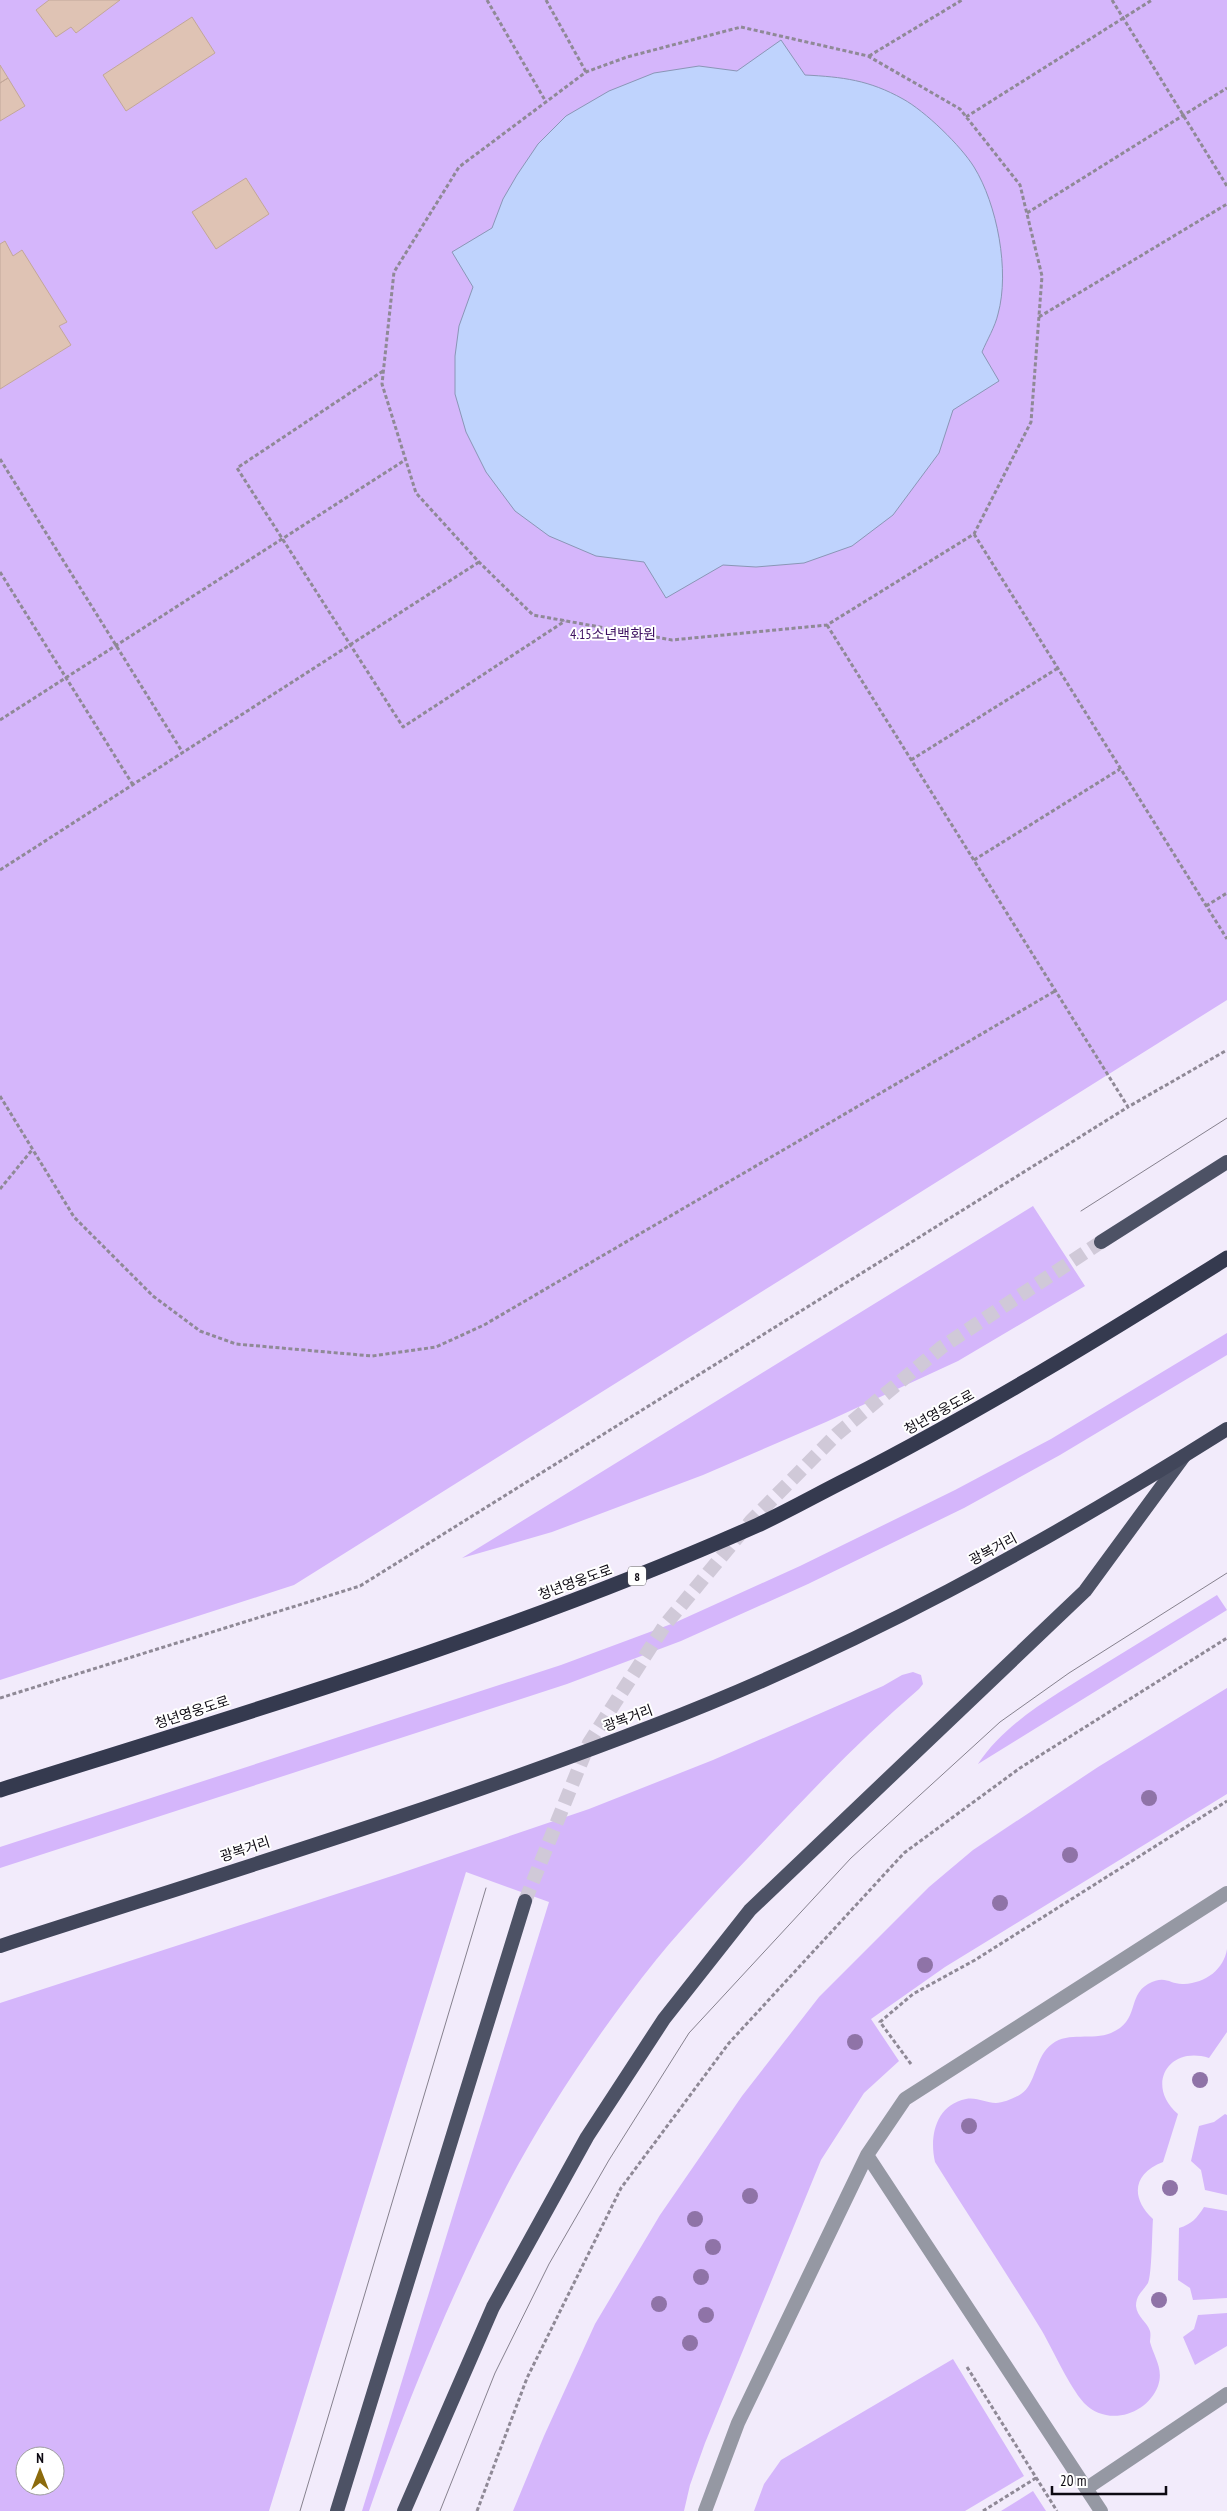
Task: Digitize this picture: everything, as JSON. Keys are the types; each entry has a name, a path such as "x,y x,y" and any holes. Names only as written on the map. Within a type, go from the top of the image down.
{"highway":[{"name":"청년영웅도로","path":"0,1790 439,1649 604,1590 751,1527 937,1434 1108,1332 1227,1258"},
{"name":"광복거리","path":"0,1946 487,1786 657,1725 824,1653 1007,1560 1227,1429"}],"main road":[{"path":"1101,1242 1227,1162"},
{"path":"404,2511 492,2307 587,2137 664,2018 750,1910 1085,1591 1184,1456"},
{"path":"337,2511 525,1901"}],"lane":[{"path":"706,2511 738,2423 868,2155 904,2099 1227,1893"},
{"path":"868,2155 1102,2511"},
{"path":"1087,2488 1227,2394"}],"path":[{"path":"487,0 546,102"},
{"path":"546,0 586,72"},
{"path":"868,56 962,0"},
{"path":"1112,0 1227,186"},
{"path":"966,117 1152,0"},
{"path":"741,26 868,56 960,110 1020,186 1042,276 1031,422 974,534 828,625 672,640 532,615 479,562 416,493 382,384 394,272 459,167 546,102 586,72 627,57 741,26"},
{"path":"1026,213 1227,88"},
{"path":"1039,316 1227,204"},
{"path":"383,370 237,468 403,727 566,621"},
{"path":"0,459 183,753"},
{"path":"0,720 405,460"},
{"path":"974,534 1227,939"},
{"path":"0,870 479,562"},
{"path":"0,572 133,785"},
{"path":"828,625 1128,1107"},
{"path":"911,760 1058,668"},
{"path":"974,860 1120,769"},
{"path":"1206,906 1227,893"},
{"path":"0,1096 74,1217 153,1296 200,1331 236,1344 372,1356 436,1347 484,1325 1055,991"},
{"path":"0,1698 360,1586 1128,1107 1227,1050"},
{"path":"0,1188 32,1150"},
{"path":"477,2511 527,2378 622,2188 729,2043 904,1853 1020,1768 1227,1638"},
{"path":"926,2086 880,2022 913,1994 975,1960 1227,1801"},
{"path":"967,2368 1057,2511"},
{"path":"983,2511 1036,2478"}],"green space":[{"name":"4.15소년백화원","path":"0,0 1227,0 1227,1000 294,1585 0,1680"},
{"path":"1033,1206 1085,1286 958,1361 826,1422 703,1475 552,1532 462,1558"},
{"path":"1227,1333 1227,1355 1060,1455 964,1508 808,1584 681,1641 567,1684 0,1868 0,1847 561,1665 674,1623 800,1566 955,1490 1051,1439"},
{"path":"1217,1595 1227,1610 978,1764 1004,1734 1035,1708"},
{"path":"913,1672 921,1675 923,1684 823,1780 683,1928 614,2015 555,2102 504,2191 466,2269 414,2389 369,2511 362,2511 549,1902 466,1872 269,2511 0,2511 0,2003 395,1875 589,1809 713,1760 883,1686 902,1675"},
{"path":"1227,1688 1227,1794 945,1967 871,2019 899,2061 864,2093 821,2160 705,2443 690,2485 684,2511 513,2511 544,2436 595,2324 660,2215 742,2096 819,1997 929,1887 973,1850 1098,1767"},
{"path":"1227,1949 1227,2032 1209,2058 1182,2057 1172,2063 1166,2071 1162,2081 1163,2092 1168,2103 1178,2114 1163,2162 1146,2173 1138,2187 1141,2203 1153,2219 1149,2278 1148,2283 1138,2296 1136,2306 1138,2313 1150,2331 1150,2342 1158,2363 1160,2380 1153,2396 1136,2410 1115,2416 1104,2415 1093,2410 1078,2396 1042,2331 935,2162 933,2152 934,2132 941,2115 956,2102 966,2099 978,2099 999,2103 1018,2096 1030,2084 1042,2056 1052,2044 1066,2038 1111,2033 1126,2022 1137,1995 1148,1984 1159,1980 1179,1984 1200,1981 1218,1969"},
{"path":"1225,2114 1227,2115 1227,2195 1205,2190 1201,2170 1191,2161 1199,2126 1214,2122"},
{"path":"1204,2207 1227,2211 1227,2298 1193,2300 1190,2288 1178,2280 1179,2228 1194,2220"},
{"path":"1227,2313 1227,2346 1195,2365 1183,2337 1194,2329 1198,2315"},
{"path":"953,2359 1024,2476 965,2511 754,2511 764,2484 781,2460"},
{"path":"1033,2491 1046,2511 1001,2511"}],"water":[{"path":"781,40 805,75 844,78 879,88 903,99 932,120 952,139 974,167 982,182 995,218 1002,258 1003,278 998,314 982,352 999,381 953,410 939,453 893,515 852,546 804,563 756,567 723,565 666,598 644,562 596,556 549,536 515,511 486,472 466,432 455,394 455,356 459,326 473,287 452,252 492,228 503,199 517,175 538,144 566,116 609,91 654,73 699,66 737,71"}],"building":[{"path":"49,0 120,0 76,33 71,27 56,37 36,10"},
{"path":"192,17 215,53 126,111 103,75"},
{"path":"0,65 8,78 0,83"},
{"path":"8,78 25,106 0,121 0,83"},
{"path":"246,178 269,214 216,249 192,212"},
{"path":"5,241 13,256 22,250 67,322 59,326 71,345 0,389 0,244"}],"tunnel":[{"path":"525,1901 589,1743 665,1625 751,1521 837,1434 942,1347 1101,1242"}],"tram line":[{"path":"1081,1211 1227,1118"},
{"path":"440,2511 495,2373 549,2264 609,2160 689,2033 851,1858 1000,1722 1069,1673 1227,1573"},
{"path":"300,2511 486,1888"}]}
